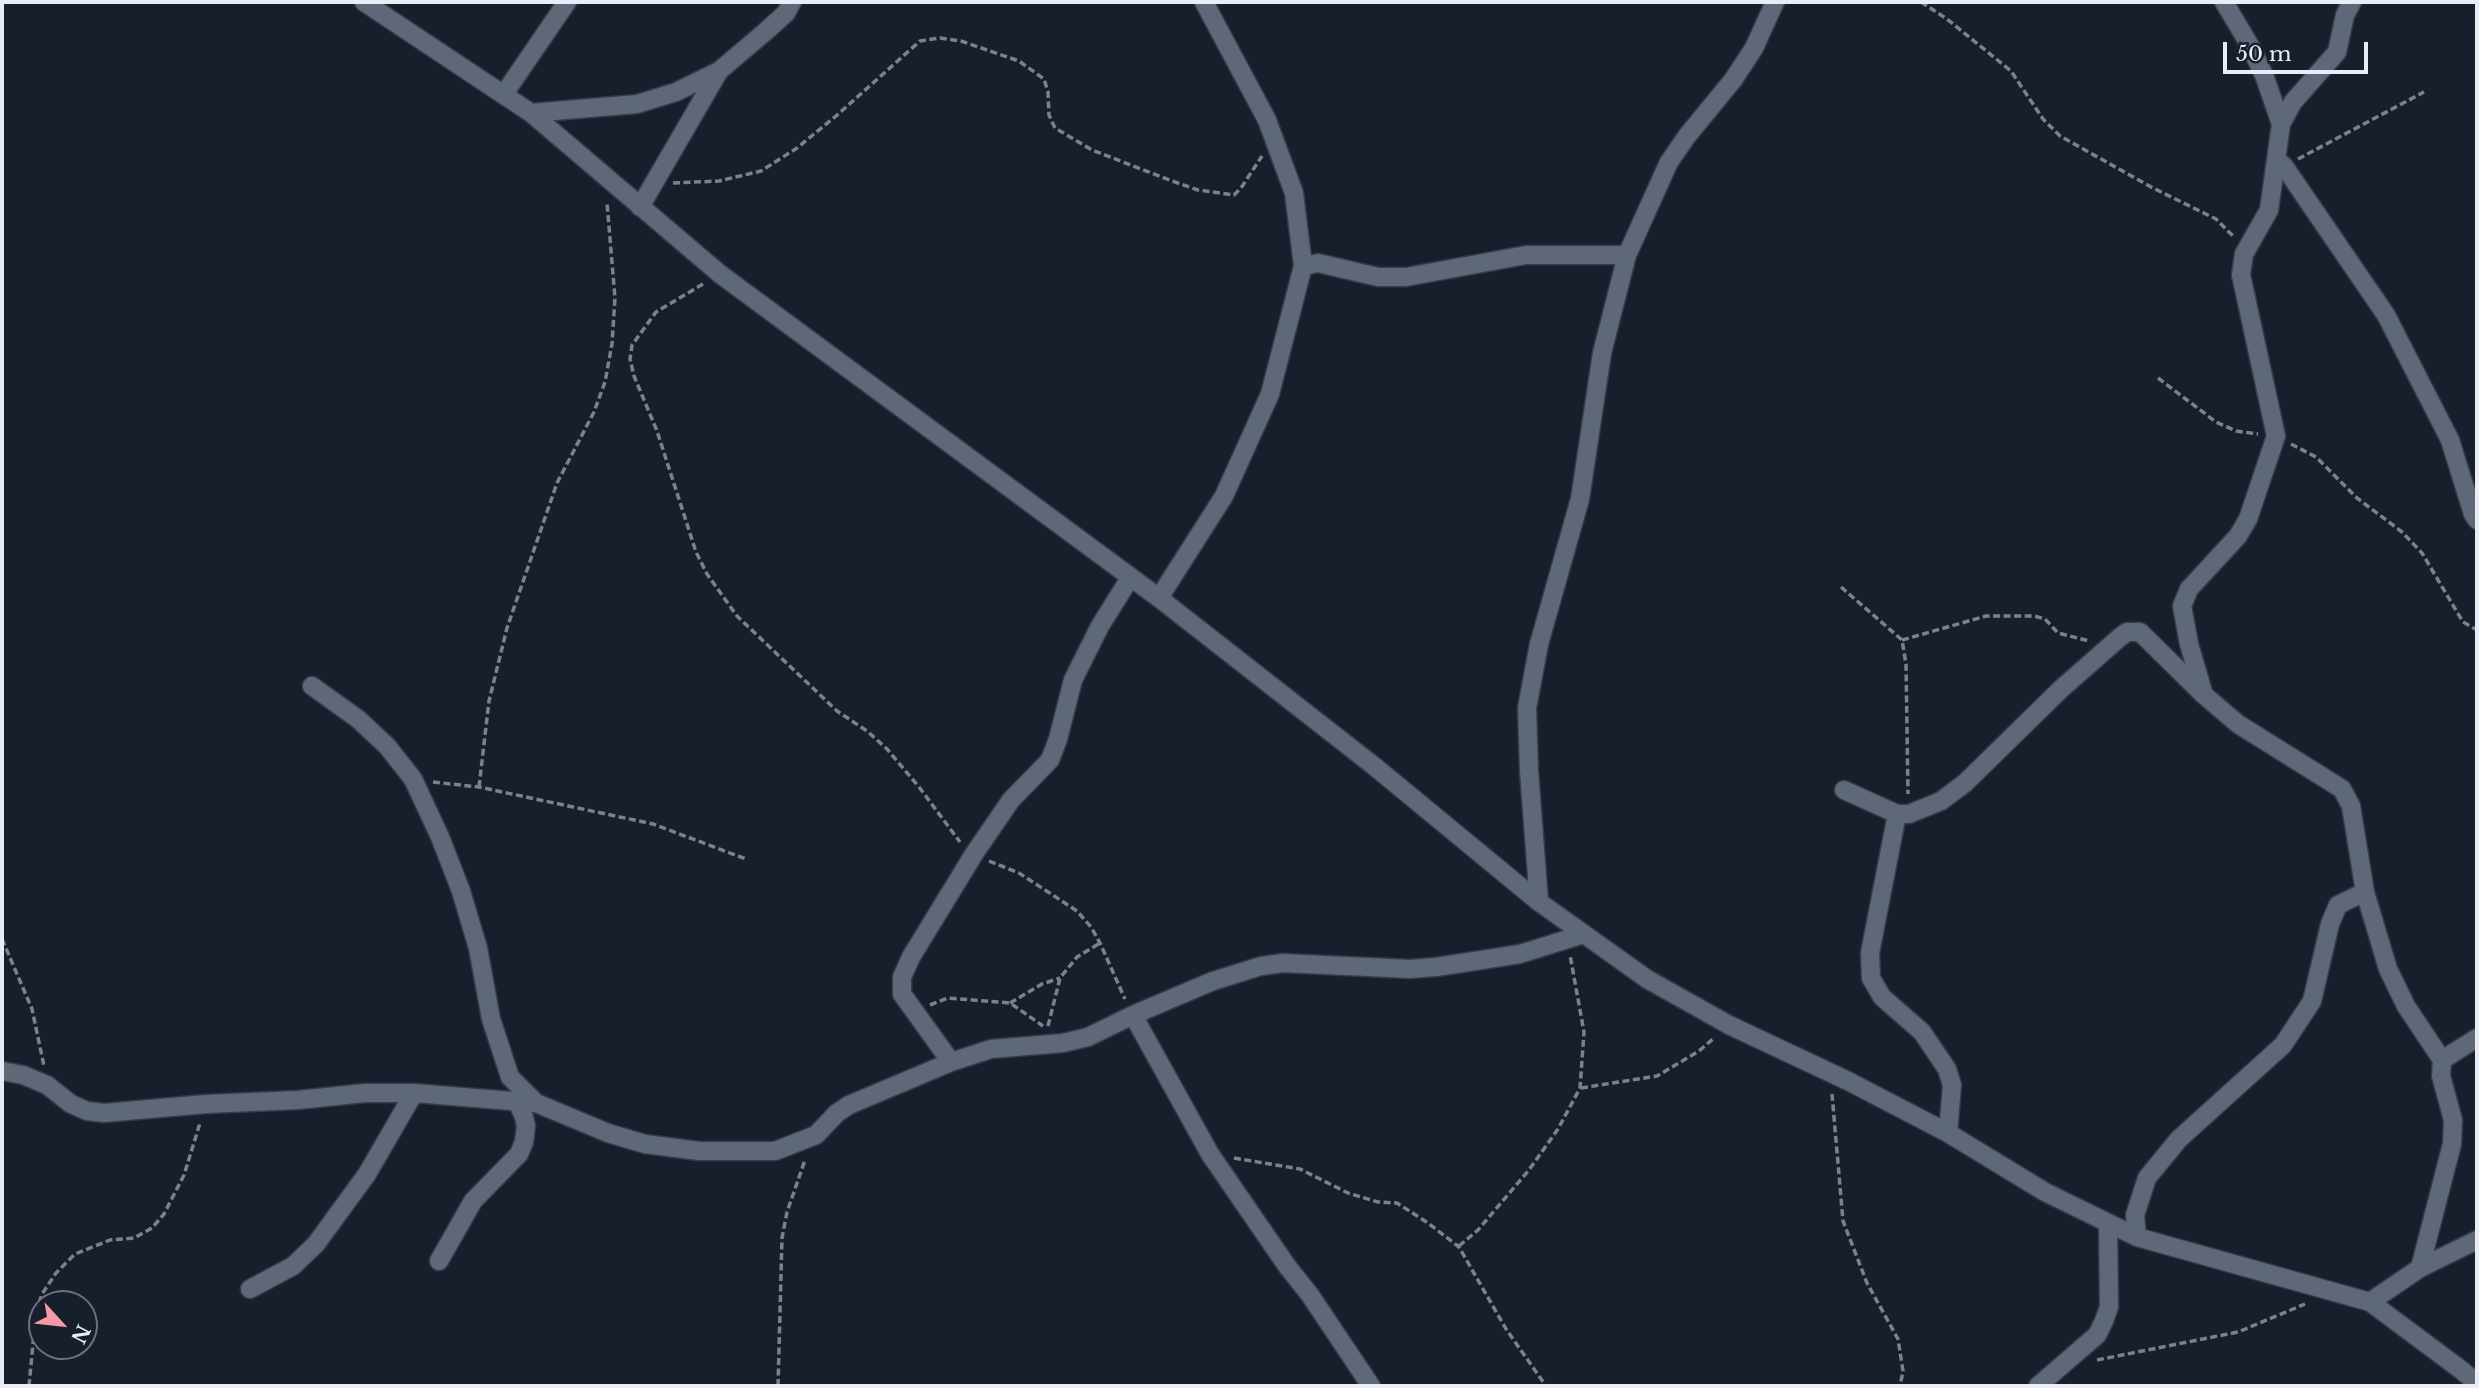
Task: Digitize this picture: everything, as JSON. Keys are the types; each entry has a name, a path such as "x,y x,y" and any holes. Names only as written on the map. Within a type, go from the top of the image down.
{"street":[{"path":"364,2 531,113 720,274 1158,598 1374,766 1539,902 1647,979 1729,1025 1948,1133 2045,1192 2137,1237 2370,1302 2460,1369 2472,1379 2475,1386"},
{"path":"504,94 567,2"},
{"path":"531,113 638,104 676,92 719,71 786,13 792,2"},
{"path":"1158,598 1224,496 1270,394 1303,267 1294,193 1267,120 1204,2"},
{"path":"1539,902 1527,708 1539,644 1580,499 1602,353 1627,255 1669,162 1747,59 1776,2"},
{"path":"2204,695 2189,644 2182,606 2189,589 2238,537 2248,519 2276,436 2241,275 2244,254 2269,211 2281,163 2281,124 2264,75 2224,2"},
{"path":"2281,124 2293,102 2337,52 2345,15 2352,2"},
{"path":"640,207 719,71"},
{"path":"2281,163 2386,315 2450,440 2477,520"},
{"path":"1303,267 1318,263 1378,277 1406,277 1526,255 1627,255"},
{"path":"951,1062 902,994 902,977 918,945 974,854 1011,800 1050,760 1073,680 1100,625 1130,578"},
{"path":"1844,790 1903,814 1941,802 1965,783 2061,689 2127,632 2140,632 2204,695 2238,724 2342,789 2351,806 2365,892 2388,969 2406,1006 2442,1060 2441,1076 2453,1120 2452,1144 2420,1268"},
{"path":"312,686 358,719 387,746 413,779 461,891 478,948 491,1019 510,1077 536,1104"},
{"path":"1903,814 1870,953 1871,978 1882,997 1922,1032 1947,1069 1952,1085 1948,1133"},
{"path":"2137,1237 2135,1215 2147,1178 2179,1139 2283,1045 2312,1001 2330,924 2338,905 2365,892"},
{"path":"2,1071 23,1075 47,1085 71,1104 87,1111 104,1113 365,1093 414,1093 536,1104 608,1133 645,1144 699,1151 775,1151 816,1135 836,1113 849,1105 951,1062 991,1049 1063,1043 1088,1037 1213,981 1261,966 1283,963 1410,969 1436,967 1520,954 1584,934"},
{"path":"1133,1015 1210,1154 1371,1386"},
{"path":"2442,1060 2477,1038"},
{"path":"250,1289 293,1266 316,1244 368,1174 414,1093"},
{"path":"439,1261 473,1201 519,1154 526,1126 517,1101"},
{"path":"2038,1386 2097,1335 2105,1321 2109,1307 2108,1224"},
{"path":"2370,1302 2420,1268 2477,1240"}],"path":[{"path":"1921,2 1947,19 2011,71 2043,119 2060,136 2216,219 2229,230 2244,254"},
{"path":"653,183 719,181 761,171 817,132 873,85 919,41 940,38 980,46 1019,61 1044,79 1048,92 1049,116 1055,128 1092,150 1198,190 1234,195 1274,139"},
{"path":"2281,163 2424,92"},
{"path":"479,787 489,701 507,628 557,483 594,412 605,382 612,344 615,298 605,177"},
{"path":"720,274 656,312 632,345 630,359 660,441 695,552 707,574 737,615 837,711 867,731 887,749 919,787 954,837 974,854 1019,873 1077,911 1100,943 1133,1015"},
{"path":"2158,378 2216,422 2236,431 2276,436 2316,457 2357,498 2402,532 2422,553 2463,621 2477,630"},
{"path":"1840,587 1902,640 1906,664 1903,814"},
{"path":"1902,640 1986,616 2034,616 2045,619 2057,633 2086,642 2119,638"},
{"path":"413,779 479,787 653,824 746,859"},
{"path":"2,939 32,1009 47,1085"},
{"path":"1459,1247 1478,1230 1529,1170 1558,1129 1580,1088 1584,1032 1566,939"},
{"path":"912,1010 948,998 1010,1003 1048,1029 1060,978 1077,957 1100,943"},
{"path":"1010,1003 1042,984 1060,978"},
{"path":"1580,1088 1657,1076 1699,1051 1729,1025"},
{"path":"1830,1073 1843,1221 1867,1283 1898,1339 1903,1371 1900,1386"},
{"path":"29,1386 36,1312 42,1294 56,1273 75,1254 110,1240 134,1238 152,1228 164,1214 184,1175 206,1104"},
{"path":"778,1386 782,1238 787,1212 816,1135"},
{"path":"1210,1154 1300,1169 1348,1193 1378,1202 1396,1203 1459,1247 1506,1329 1546,1386"},
{"path":"2089,1362 2238,1332 2313,1302"}]}
